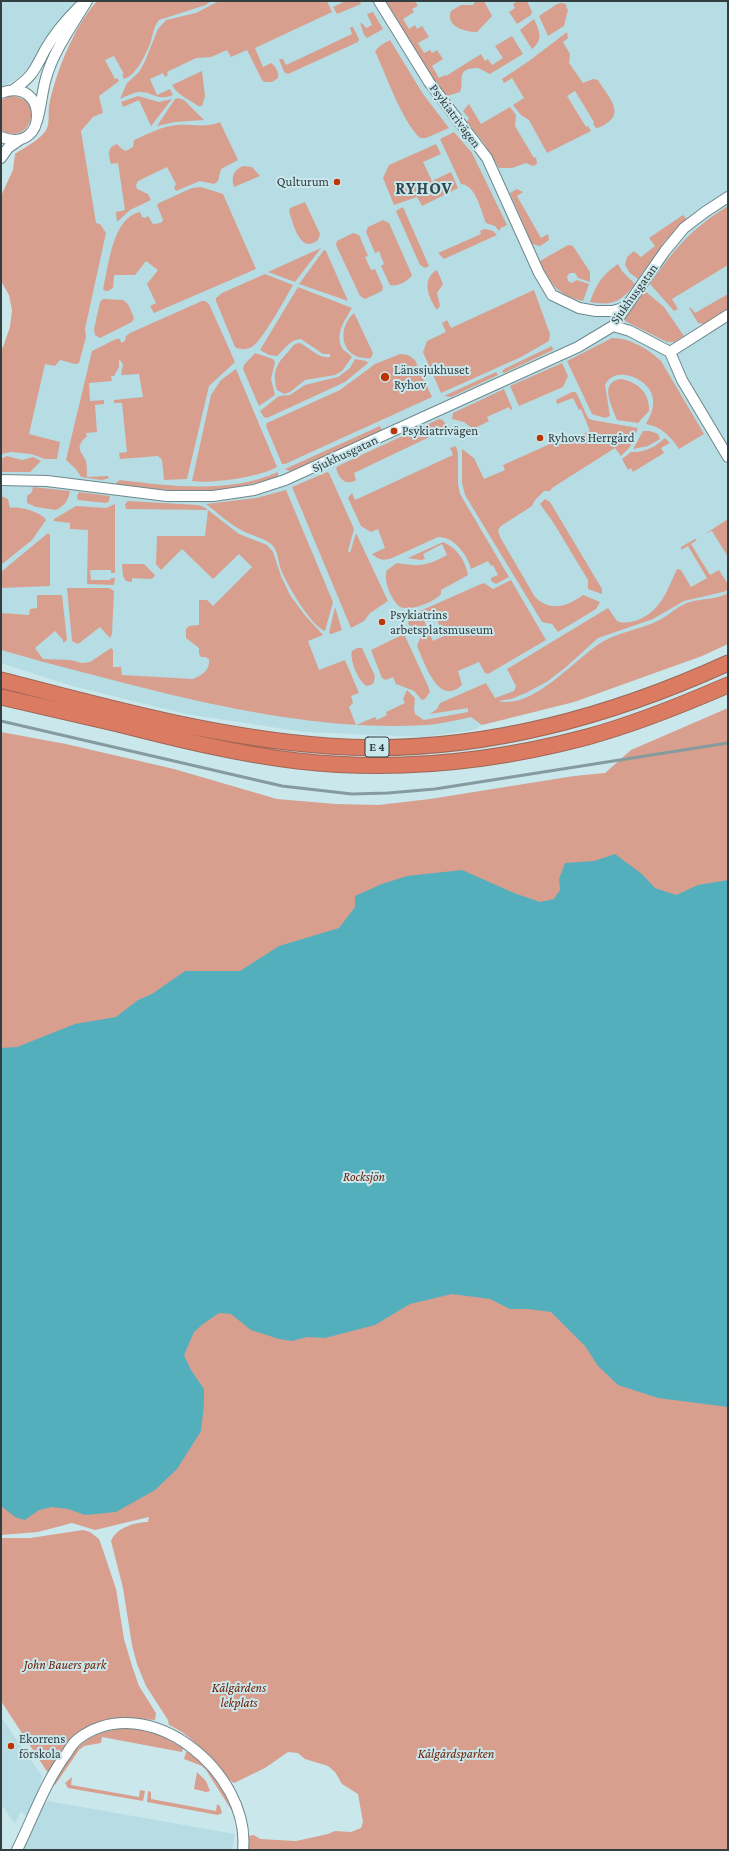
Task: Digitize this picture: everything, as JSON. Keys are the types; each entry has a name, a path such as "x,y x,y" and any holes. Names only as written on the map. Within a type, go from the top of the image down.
{"highway":[{"name":"E 4","path":"1,679 19,685 150,718 250,737 329,746 402,747 482,740 549,727 638,700 728,663"},
{"name":"E 4","path":"1,697 204,745 245,753 330,764 403,765 488,758 526,752 575,740 647,718 728,685"}],"street":[{"path":"5,91 27,80 33,74 45,50 65,21 86,1"},
{"path":"1,158 8,148 26,137 32,131 37,121 46,79 52,64 86,1"},
{"name":"Psykiatrivägen","path":"379,1 429,82 487,158 539,273 552,295 579,308 596,311 613,310 626,307"},
{"path":"5,91 25,93 34,102 38,113 37,121"},
{"path":"1,137 14,140 26,137"},
{"name":"Sjukhusgatan","path":"1,480 48,482 166,496 213,496 254,490 285,480 341,456 436,410 578,347 613,326 665,251 684,228 728,197"},
{"path":"670,352 728,315"},
{"path":"613,326 630,331 670,352 682,380 728,458"},
{"path":"17,1850 56,1768 77,1740 107,1724 130,1723 149,1725 163,1730 182,1740 213,1769 228,1789 237,1805 244,1837 243,1850"}],"shaded area":[{"path":"1,1 79,1 64,15 45,38 30,67 1,89"},
{"name":"Länssjukhuset Ryhov","path":"146,1 728,1 728,644 702,656 574,702 482,725 474,730 424,737 304,732 186,714 72,686 1,663 1,446 39,388 45,364 98,235 93,212 81,131 93,117 103,113 94,76"},
{"name":"Ekorrens förskola","path":"1,1717 42,1776 39,1792 27,1818 21,1811 15,1824 4,1808 1,1807"},
{"path":"48,1801 235,1834 232,1850 21,1850 44,1804"}],"green space":[{"path":"97,1 211,1 206,5 159,20 155,26 150,44 143,59 137,69 129,77 124,79 122,75 124,74 114,56 105,60 115,79 117,78 119,81 99,96 103,113 93,117 81,131 96,223 100,224 106,233 85,329 86,337 79,363 75,364 60,360 55,366 45,364 29,434 60,442 57,459 45,459 31,454 11,452 1,454 1,349 10,327 12,310 9,295 1,281 1,196 13,170 15,154 36,140 47,128 49,106 61,64 81,23"},
{"path":"219,1 327,1 332,12 255,48 263,67 271,63 277,70 278,78 272,82 264,82 262,80 247,50 231,57 227,50 211,57 196,58 167,72 168,75 165,77 163,73 150,79 157,95 170,89 173,95 168,97 159,97 144,92 139,92 120,99 127,83 139,72 158,29 166,20 196,13"},
{"path":"346,1 360,1 361,4 337,14 333,7"},
{"path":"386,1 415,1 418,6 412,9 414,12 403,19 409,29 415,25 417,29 422,26 429,37 418,43 424,53 430,50 432,53 437,50 443,59 432,66 439,78 445,75 446,76 481,54 485,61 488,59 492,65 503,58 495,46 512,36 523,54 490,74 478,68 466,70 462,76 460,92 447,96 437,86"},
{"path":"476,1 484,1 492,16 477,32 462,30 454,25 451,21 451,11 461,5 473,5"},
{"path":"518,1 527,1 532,12 531,15 517,24 509,12 515,8 513,4"},
{"path":"557,4 566,4 568,9 564,26 548,36 539,16"},
{"path":"373,12 383,29 367,38 364,35 360,23 366,28 372,25 367,14"},
{"path":"534,19 539,31 539,38 536,46 532,49 520,30"},
{"path":"351,27 353,27 359,39 358,42 288,74 284,72 279,59 283,59 286,65 352,34"},
{"path":"567,32 568,38 563,42 570,54 569,63 583,83 593,79 598,80 612,103 614,114 612,119 607,123 596,128 593,124 594,122 575,91 567,96 586,127 588,126 591,131 547,153 529,120 521,115 513,105 524,98 512,78 504,83 502,79 529,61"},
{"path":"390,40 423,94 449,128 426,138 420,138 413,130 389,85 375,51 381,45"},
{"path":"202,71 205,96 202,106 198,106 180,94 172,85"},
{"path":"10,96 21,98 28,104 31,112 31,120 27,127 21,132 12,134 1,130 1,100"},
{"path":"138,96 159,102 172,99 151,126 139,100 123,107 121,102"},
{"path":"178,98 184,100 204,120 175,122 157,126 175,99"},
{"path":"469,104 481,124 510,107 516,115 515,126 534,158 536,157 537,164 533,166 526,163 512,168 499,168 484,143 467,122 469,118 463,111"},
{"path":"220,122 238,160 221,169 218,181 214,184 200,181 176,191 174,188 176,184 167,167 138,181 136,185 137,189 148,194 151,200 130,210 117,222 116,212 125,210 118,163 111,164 109,152 111,148 117,144 126,151 133,147 134,140 166,127 177,125 210,125"},
{"path":"454,132 472,153 507,225 499,231 495,226 486,223 477,199 471,189 466,185 461,184 440,139"},
{"path":"436,144 441,154 423,162 432,181 451,172 458,188 422,206 417,197 394,205 383,178 389,165"},
{"path":"243,166 252,167 260,176 234,187 233,180 235,172"},
{"path":"201,187 223,194 256,269 154,313 150,306 156,303 147,284 158,270 146,261 135,275 114,275 113,288 105,291 103,289 113,244 123,223 131,216 140,212 142,217 145,218 148,216 153,224 161,223 163,220 157,205 159,203 192,188"},
{"path":"517,189 523,192 517,196 541,238 548,234 549,240 540,246 532,244 510,193"},
{"path":"305,202 320,234 318,240 312,244 302,241 298,236 289,211 290,208"},
{"path":"728,206 728,265 672,299 678,309 674,311 650,284 667,260 684,240 704,223"},
{"path":"403,207 429,266 425,268 420,265 396,211"},
{"path":"683,215 687,219 665,241 638,279 630,273 625,265 627,257 634,251 641,257 655,246 649,238"},
{"path":"383,220 389,223 412,275 406,281 396,285 390,285 381,266 384,264 379,251 375,253 366,232 368,227"},
{"path":"485,229 493,231 497,235 444,259 438,253 481,234 480,231"},
{"path":"353,233 359,235 368,256 365,257 371,270 375,269 383,287 382,291 365,299 360,296 336,245 337,241"},
{"path":"568,245 573,246 590,272 590,282 578,278 575,273 570,273 567,276 568,281 571,283 577,280 589,284 583,301 574,299 561,292 551,282 540,261"},
{"path":"321,248 295,282 268,272"},
{"path":"324,250 326,251 348,301 299,284"},
{"path":"618,264 622,271 635,284 625,295 616,301 610,303 590,302 601,280"},
{"path":"437,270 443,284 437,293 440,306 437,310 429,294 428,283 429,278"},
{"path":"265,274 293,285 274,318 257,342 249,348 237,348 235,347 216,298 222,293"},
{"path":"298,287 352,308 340,331 340,341 344,350 352,357 342,371 335,375 305,380 290,392 284,394 277,390 275,374 278,365 293,346 300,343 318,355 330,357 330,354 323,354 301,339 297,339 291,343 277,356 269,355 260,350"},
{"path":"534,290 550,334 549,341 521,357 441,393 423,352 427,341 446,332 442,323 447,320 451,328"},
{"path":"645,291 664,307 684,336 674,342 667,342 625,321 624,319"},
{"path":"728,294 728,310 704,324 698,323 689,308 691,308 695,313"},
{"path":"103,299 123,300 128,304 134,318 132,322 100,338 95,335 94,329 100,302"},
{"path":"202,301 209,304 235,362 209,386 187,479 164,480 162,460 158,456 120,459 119,453 127,452 122,403 114,403 114,400 143,397 139,374 121,375 123,364 119,359 119,367 114,376 111,376 112,381 89,383 90,401 104,400 104,404 95,405 97,432 86,433 87,436 80,446 86,461 87,477 108,476 109,478 102,480 81,477 76,469 66,460 92,351 116,339 120,339 121,343 125,341 126,336 130,333"},
{"path":"354,313 373,353 371,358 361,358 353,355 344,343 343,336 345,328 348,320"},
{"path":"612,338 632,342 651,353 661,361 704,434 679,449 665,433 657,427 646,424 653,406 651,393 647,386 640,381 625,375 617,375 610,379 605,385 610,416 605,418 592,414 567,361"},
{"path":"552,346 553,350 504,373 502,372 504,369"},
{"path":"255,353 273,359 275,362 271,379 275,395 259,406 243,369 244,365"},
{"path":"400,354 408,355 415,360 432,397 285,464 282,464 266,426 267,423 340,390 375,364"},
{"path":"355,359 366,361 368,363 345,382 267,418 264,417 260,411 279,396 290,395 305,385 338,377 350,368"},
{"path":"562,363 568,376 563,387 519,406 510,386"},
{"path":"236,369 277,467 248,477 223,481 192,481 211,395 221,380"},
{"path":"496,372 498,375 451,397 444,396"},
{"path":"621,379 627,380 642,389 647,399 649,411 638,423 617,420 612,408 608,390 614,381"},
{"path":"504,389 512,408 511,411 509,407 487,417 489,421 473,429 464,422 452,419 453,413"},
{"path":"572,392 577,394 588,418 638,428 630,447 621,456 615,448 552,488 550,491 544,491 535,500 532,506 501,526 498,530 500,537 535,597 541,602 553,606 565,605 583,595 600,602 596,609 558,632 552,624 542,622 465,495 462,483 462,449 474,458 484,479 505,470 503,465 568,436 570,440 590,431 581,409 579,410 573,398 557,404 556,400"},
{"path":"439,419 443,420 448,429 447,435 444,436 442,431 354,473 356,480 352,482 346,482 339,475 336,468 338,466"},
{"path":"380,426 382,430 296,470 289,471 285,469"},
{"path":"643,431 650,431 658,434 660,439 648,446 633,449"},
{"path":"665,438 670,443 661,448 664,453 633,472 631,468 628,470 622,459 631,452 640,452 649,449"},
{"path":"456,446 458,453 458,484 460,494 509,577 496,584 491,581 491,578 498,575 493,565 491,566 488,561 471,569 467,558 455,543 444,538 438,537 389,559 384,560 377,558 372,554 385,548 378,529 371,532 361,526 348,498 352,493 355,500 453,455 450,448"},
{"path":"7,456 22,460 33,457 41,461 30,472 1,472 1,459"},
{"path":"278,472 278,477 275,478 227,489 199,491 116,485 116,483 120,480 179,486 220,486 259,479"},
{"path":"327,472 329,473 354,529 348,551 350,553 356,533 388,601 370,613 364,621 351,628 292,487"},
{"path":"33,487 70,491 66,502 56,510 36,507 27,503 27,496 32,492"},
{"path":"286,490 333,602 325,631 313,622 295,596 282,572 273,546 267,541 247,533 228,522 206,504 256,498"},
{"path":"79,492 110,496 109,501 106,503 78,500 77,496"},
{"path":"1,496 8,499 10,508 30,510 40,514 46,520 32,540 1,565"},
{"path":"545,499 550,502 602,589 602,594 588,589 588,580 553,522 540,504"},
{"path":"128,501 198,505 208,510 126,509 125,504"},
{"path":"115,504 115,573 111,573 111,570 90,570 91,580 110,580 111,578 115,578 114,585 87,584 88,530 70,529 70,523 54,521 54,519 76,506 106,508"},
{"path":"208,510 239,534 267,545 273,552 281,576 290,595 304,614 323,635 308,641 319,670 345,660 359,693 351,696 353,703 349,707 356,725 296,719 232,708 168,694 1,650 1,613 29,615 30,609 37,608 37,595 62,595 67,640 63,643 63,640 55,631 35,648 43,659 71,660 82,663 90,662 111,648 113,650 113,667 121,667 122,675 193,679 202,674 207,670 209,659 201,657 199,654 199,648 186,638 186,629 189,626 199,625 199,600 207,600 213,606 252,567 239,554 213,579 182,549 161,570 156,564 157,536 205,536"},
{"path":"728,519 728,557 712,531 705,534"},
{"path":"48,533 50,535 50,586 1,588 1,572"},
{"path":"695,539 697,540 691,544 710,575 719,570 728,584 728,590 684,601 653,619 598,638 548,681 511,699 498,701 511,702 524,698 538,691 565,672 599,644 614,636 655,622 686,603 719,597 728,593 728,644 702,656 574,702 482,725 471,717 426,725 357,725 375,717 377,720 387,715 386,712 405,703 403,699 407,690 415,698 415,714 424,720 468,712 468,708 430,714 437,709 440,703 486,683 495,698 514,691 516,686 507,669 608,608 617,621 625,623 636,621 653,611 663,599 677,569 681,570 691,587 707,578 688,546 681,550 681,547"},
{"path":"443,542 460,555 465,564 468,575 441,590 441,594 427,603 410,608 400,607 394,600 389,590 386,579 387,570 397,563 423,565 440,559 447,555 442,544 423,554 425,559 421,560 408,558"},
{"path":"122,564 144,564 155,575 151,579 132,578 132,582 126,581 123,576"},
{"path":"511,580 546,640 488,674 485,673 479,662 458,671 462,685 453,691 446,691 439,687 428,671 417,646 421,636 429,633 433,641 444,636 435,615 424,620 427,628 418,631 412,630 408,623 411,615 481,584 484,583 493,589"},
{"path":"67,588 109,588 114,591 112,634 110,638 100,627 78,644 72,641"},
{"path":"335,607 342,630 331,634 329,633"},
{"path":"404,634 430,692 425,699 422,700 414,691 396,684 393,677 386,680 382,678 371,650"},
{"path":"357,648 362,648 375,676 373,684 367,686 364,684 355,670 351,655 352,651"},
{"name":"Rocksjön","path":"728,708 728,1850 247,1850 248,1836 254,1835 260,1839 296,1841 335,1831 351,1832 361,1828 363,1822 358,1794 342,1784 335,1772 328,1766 305,1759 298,1753 288,1752 265,1768 234,1783 195,1742 176,1728 169,1725 168,1720 146,1686 137,1664 132,1645 123,1588 111,1541 113,1536 121,1529 137,1523 148,1522 149,1517 95,1530 72,1523 38,1532 1,1535 1,732 66,744 174,769 277,799 336,804 378,805 430,799 574,776 605,773 631,750"},
{"name":"John Bauers park","path":"83,1530 90,1532 99,1539 116,1589 124,1639 133,1669 139,1686 156,1713 155,1720 133,1718 112,1720 92,1725 82,1730 69,1741 48,1773 1,1701 1,1538 30,1538"},
{"path":"116,1729 138,1729 157,1733 183,1748 182,1752 102,1737 101,1743 84,1746 79,1750 55,1785 53,1784 77,1748 94,1736"},
{"path":"186,1752 192,1753 199,1758 213,1775 234,1810 234,1814 206,1770 202,1766 184,1759"},
{"path":"197,1772 206,1781 210,1791 206,1792 194,1789"},
{"path":"72,1777 71,1785 139,1797 140,1790 145,1791 143,1801 68,1788 65,1783"},
{"path":"148,1791 151,1792 151,1799 216,1811 217,1804 220,1806 222,1813 218,1815 147,1802"}],"water":[{"name":"Rocksjön","path":"615,854 642,874 655,888 676,895 698,885 728,880 728,1407 658,1398 618,1385 598,1366 585,1346 551,1312 528,1309 510,1309 490,1299 452,1294 410,1304 375,1325 325,1338 307,1337 292,1341 279,1339 251,1330 231,1314 219,1313 194,1332 184,1355 191,1370 204,1389 201,1431 177,1469 155,1490 116,1512 85,1515 68,1509 52,1507 39,1510 25,1520 15,1517 1,1506 1,1048 17,1047 75,1024 116,1017 138,1000 152,994 185,971 240,971 279,946 339,928 355,907 355,896 382,884 407,876 462,870 514,893 540,902 554,899 560,890 559,879 565,863 594,861"}],"railway":[{"path":"1,721 282,786 352,794 435,789 728,743"}],"place":[{"name":"Qulturum","path":"337,182"},
{"name":"Länssjukhuset Ryhov","path":"385,377"},
{"name":"Psykiatrivägen","path":"394,431"},
{"name":"Ryhovs Herrgård","path":"540,438"},
{"name":"Psykiatrins arbetsplatsmuseum","path":"382,622"},
{"name":"Ekorrens förskola","path":"11,1746"}],"district":[{"name":"RYHOV","path":"424,189"}],"park label":[{"name":"Kålgårdens lekplats","path":"239,1696"},
{"name":"Kålgårdsparken","path":"456,1754"}]}
